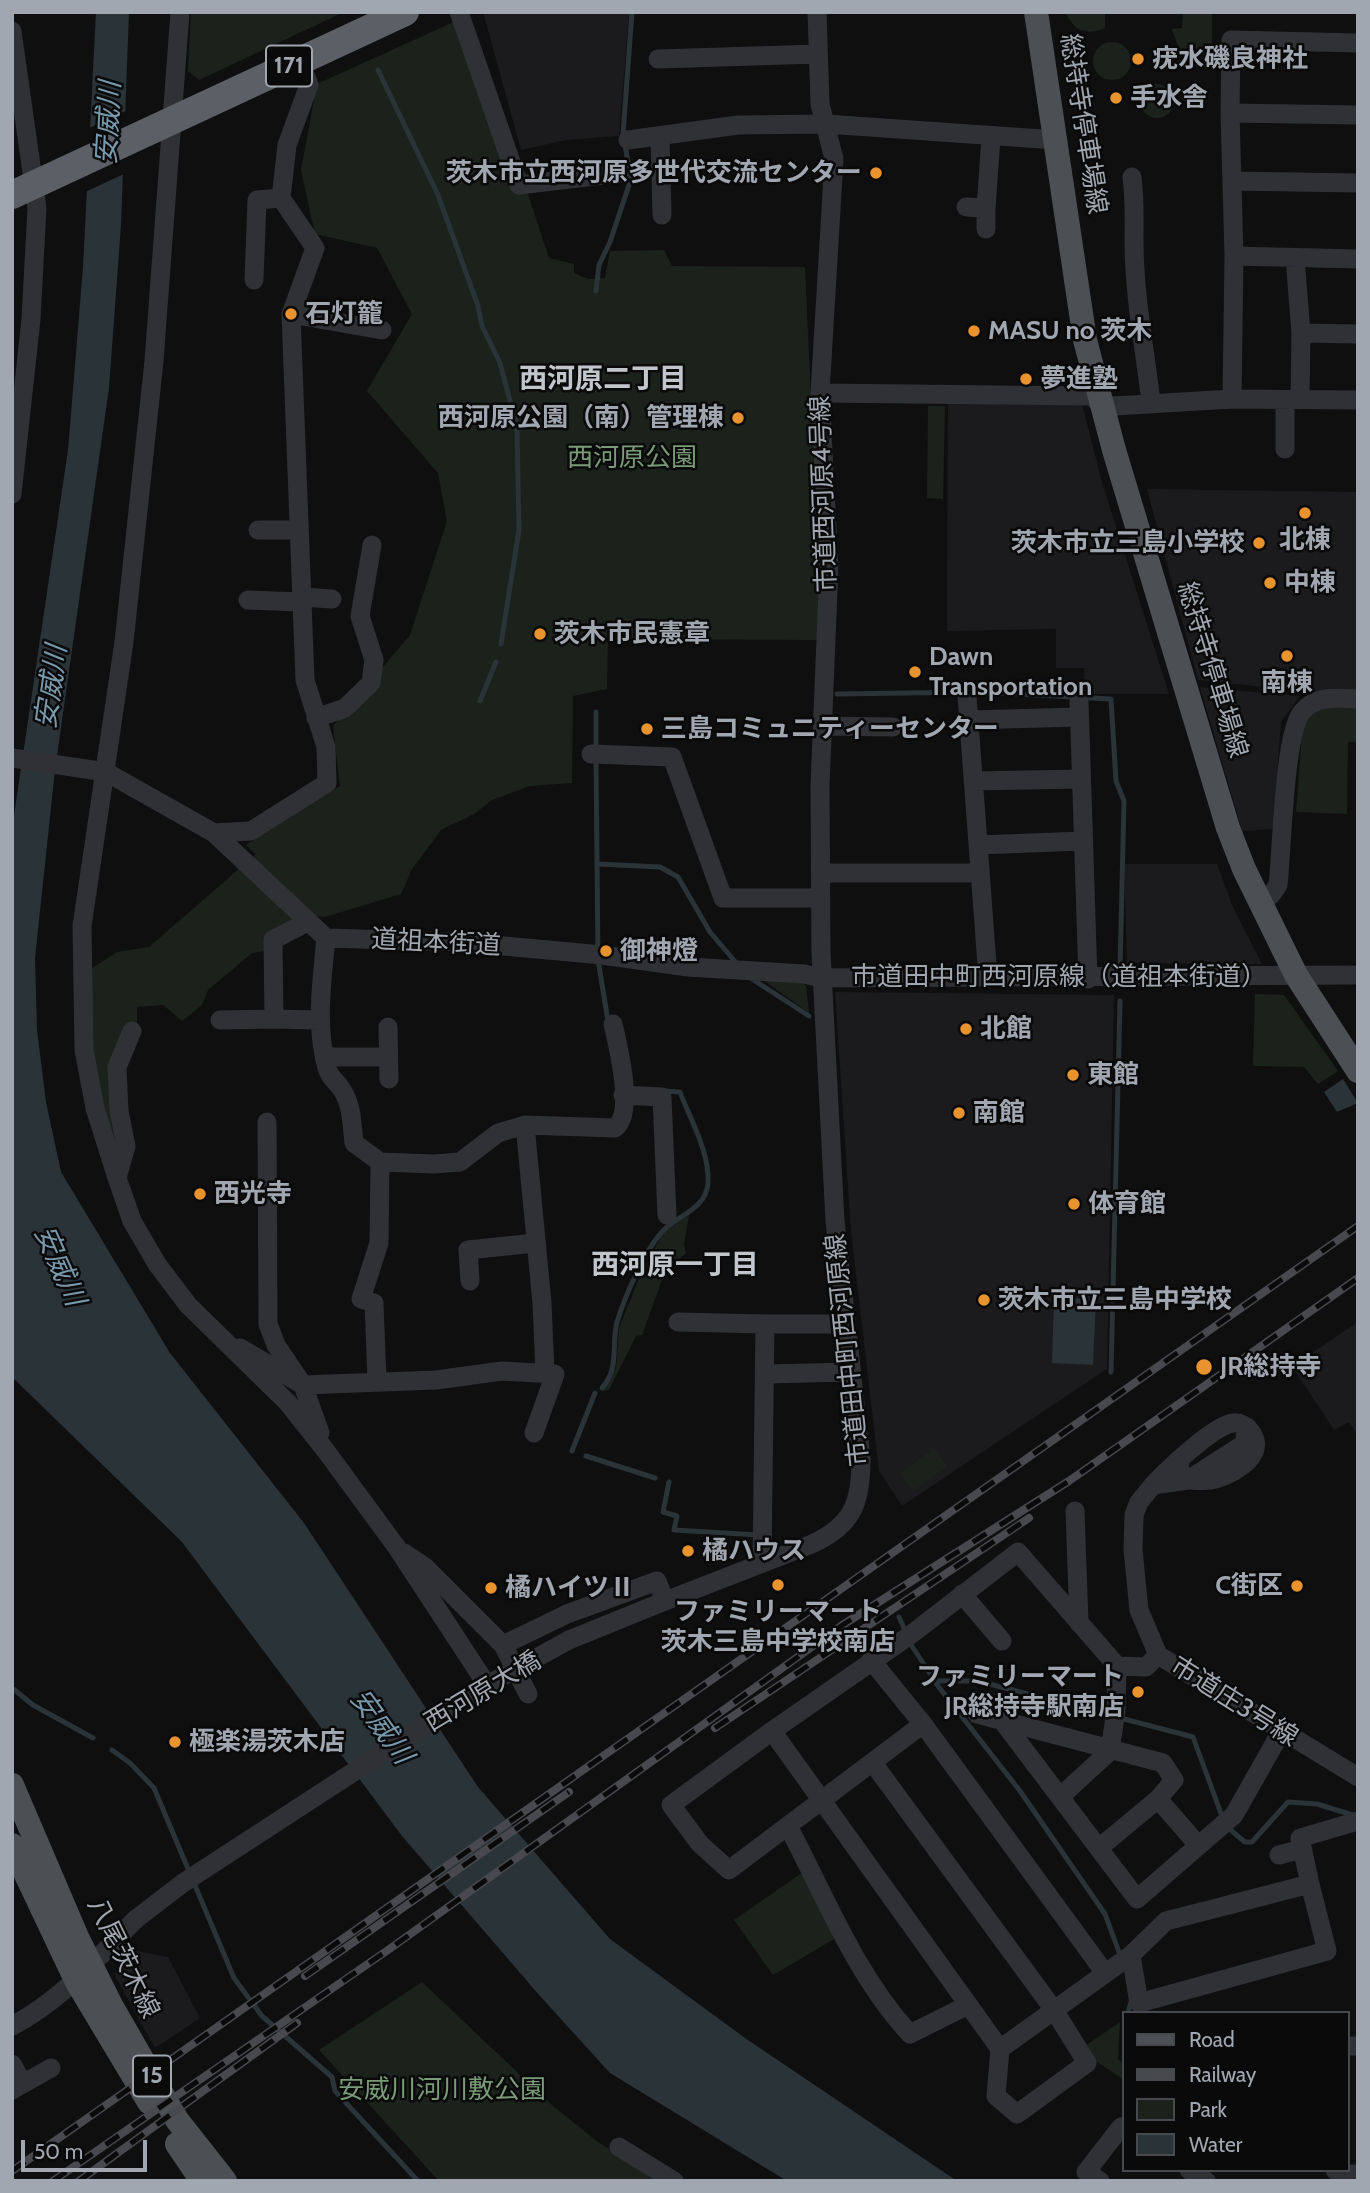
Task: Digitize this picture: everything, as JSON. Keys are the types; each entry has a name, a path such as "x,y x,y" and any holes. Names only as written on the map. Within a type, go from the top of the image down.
{"highway":[{"name":"171","path":"36,184 405,12"}],"main road":[{"name":"総持寺停車場線","path":"1036,12 1085,340 1101,406 1228,828 1296,975 1358,1071"},
{"name":"八尾茨木線","path":"12,1785 84,1973 125,2066 202,2181"},
{"name":"八尾茨木線","path":"12,1846 84,1973 112,2007 177,2120 225,2181"}],"street":[{"path":"180,12 167,123 168,150 145,450 124,642 101,771 84,912 81,969 84,1050 96,1108 132,1222 158,1264 188,1305 288,1403 326,1451 398,1549 487,1685"},
{"path":"459,12 519,185 620,173"},
{"name":"市道西河原4号線","path":"817,12 820,104 834,159 820,393 829,566 820,786 821,978"},
{"path":"12,31 36,184 37,251 12,494"},
{"path":"1232,399 1234,256 1231,40 1358,43"},
{"path":"658,59 817,54"},
{"path":"214,833 251,831 327,783 326,747 305,680 292,314 315,248 281,198 287,145 309,85 300,61"},
{"path":"1230,113 1358,115"},
{"path":"628,140 738,125 826,124 991,137 1056,139"},
{"path":"660,136 662,215"},
{"path":"986,229 976,207 991,137"},
{"path":"1132,177 1137,208 1134,241 1137,284 1152,402"},
{"path":"1233,181 1358,183"},
{"path":"254,280 257,200 281,198"},
{"path":"1234,256 1358,260"},
{"path":"1285,449 1301,333 1295,258"},
{"path":"292,314 382,330"},
{"path":"1301,333 1358,334"},
{"path":"820,393 1092,396 1101,406 1232,399 1358,400"},
{"path":"258,530 298,530"},
{"path":"316,718 345,708 371,683 374,660 359,616 372,545"},
{"path":"248,600 331,599"},
{"path":"967,696 988,978"},
{"path":"1259,898 1271,895 1278,885 1295,722 1302,710 1314,702 1330,698 1358,699"},
{"path":"969,720 1079,709 1088,979"},
{"path":"824,726 893,727"},
{"path":"591,754 672,757 723,898 821,898"},
{"path":"12,758 101,771 214,833 326,938 319,1020 325,1057 332,1080 342,1089 351,1112 354,1143 380,1162 460,1162 498,1133 524,1125 550,1124 611,1130 620,1125 623,1095 621,1056 613,1024"},
{"path":"973,781 1081,779"},
{"path":"978,845 1083,841"},
{"path":"821,873 980,873"},
{"path":"274,1019 272,940 307,922"},
{"name":"道祖本街道","path":"326,938 461,943 595,954 688,967 804,974 821,978"},
{"path":"1296,975 1358,975"},
{"name":"市道田中町西河原線（道祖本街道）","path":"821,978 1088,979 1296,975"},
{"name":"市道田中町西河原線","path":"666,1601 834,1534 855,1509 861,1459 849,1373 821,978"},
{"path":"219,1020 319,1020"},
{"path":"388,1027 389,1079"},
{"path":"117,1178 127,1146 119,1111 117,1067 132,1031"},
{"path":"325,1057 388,1057"},
{"path":"623,1095 662,1097 667,1215"},
{"path":"267,1122 268,1324 276,1345 303,1385 326,1451"},
{"path":"524,1125 542,1303 545,1373"},
{"path":"377,1380 374,1303 361,1299 379,1243 380,1162"},
{"path":"470,1281 468,1250 535,1243"},
{"path":"678,1322 845,1324"},
{"path":"762,1562 765,1324"},
{"path":"229,1345 244,1350 303,1385 377,1380 436,1380 502,1371 555,1374 534,1433"},
{"path":"766,1374 849,1373"},
{"name":"市道庄3号線","path":"1188,1480 1244,1444 1247,1427 1241,1423 1226,1425 1179,1460 1139,1502 1134,1515 1133,1550 1139,1610 1158,1655 1358,1777"},
{"path":"1179,1460 1180,1474 1188,1480"},
{"path":"1153,1485 1188,1480"},
{"path":"1075,1511 1079,1623"},
{"path":"398,1549 425,1567 503,1645 528,1693"},
{"path":"923,1724 729,1870 700,1844 671,1805 1018,1552 1118,1666 1110,1751 1062,1796"},
{"path":"503,1645 567,1614 657,1581 666,1601"},
{"path":"962,1594 1002,1641"},
{"name":"西河原大橋","path":"12,2026 32,2016 84,1973 136,1920 183,1883 487,1685 569,1640 666,1601"},
{"path":"1118,1666 1146,1667 1158,1655"},
{"path":"871,1660 923,1724 1105,1973"},
{"path":"977,1714 1163,1763 1174,1780 1158,1799 1099,1848"},
{"path":"1004,1723 1062,1796 1137,1899 1234,1815 1281,1732"},
{"path":"772,1731 966,2006 1000,2049 996,2096 1017,2114 1087,2063 1054,2010 873,1763"},
{"path":"1158,1799 1198,1845"},
{"path":"1131,1955 1139,2003 1327,1951 1300,1838 1351,1823"},
{"path":"788,1826 868,1978 891,2014 910,2034 966,2006"},
{"path":"1279,1855 1302,1849"},
{"path":"1000,2049 1131,1955 1166,1921 1310,1884"},
{"path":"12,2064 18,2087 51,2068"},
{"path":"1100,2181 1086,2172 1122,2128"},
{"path":"618,2147 674,2181"},
{"path":"1338,2172 1358,2174"}],"shaded area":[{"path":"483,12 629,12 619,136 566,140 521,150"},
{"path":"948,400 1081,400 1102,482 1169,694 1085,694 1084,668 1056,668 1056,629 947,631"},
{"name":"茨木市立三島小学校","path":"1147,489 1358,492 1358,692 1300,691 1198,680"},
{"path":"1200,687 1300,696 1281,722 1273,829 1242,831"},
{"path":"1124,864 1217,864 1233,907 1262,964 1127,963"},
{"name":"茨木市立三島中学校","path":"835,992 1114,995 1107,1369 902,1506 879,1471 851,1231"},
{"path":"1358,1322 1358,1435 1349,1422 1334,1430 1295,1371 1306,1357"},
{"path":"137,1951 168,1957 200,2018 155,2048 114,1974"}],"green space":[{"path":"191,12 344,12 199,80 188,71"},
{"path":"1066,12 1105,12 1105,28 1093,32 1076,28"},
{"path":"1183,12 1212,12 1212,55 1185,54 1179,49 1172,29 1182,28"},
{"name":"西河原公園","path":"469,15 549,258 574,264 574,273 588,279 605,278 610,251 664,250 672,266 805,267 819,577 819,640 608,639 607,689 573,696 572,783 530,786 492,800 474,814 441,830 412,869 401,894 325,917 302,916 266,951 252,953 208,990 202,1005 182,1021 163,1005 137,1007 137,1023 127,1025 116,1158 94,1086 89,970 117,952 149,947 256,854 246,845 340,786 333,726 410,635 447,521 438,473 367,391 412,314 377,248 315,234 301,170 317,84"},
{"path":"1112,42 1125,48 1131,61 1125,74 1112,80 1099,74 1093,61 1099,48"},
{"path":"1157,84 1169,89 1174,101 1169,113 1157,118 1145,113 1140,101 1145,89"},
{"path":"928,406 945,406 943,499 927,498"},
{"path":"1358,705 1358,742 1348,742 1347,814 1296,812 1302,734 1306,722 1318,707"},
{"path":"759,977 797,977 806,986 809,1013"},
{"path":"1255,994 1284,995 1338,1071 1318,1084 1304,1067 1253,1066"},
{"path":"689,1215 684,1245 686,1253 665,1272 642,1335 636,1336 609,1390 603,1391 616,1368 619,1328 641,1273 664,1232"},
{"path":"934,1449 947,1467 913,1491 900,1473"},
{"path":"806,1870 841,1935 773,1975 734,1920"},
{"name":"安威川河川敷公園","path":"422,1982 553,2106 598,2142 660,2181 439,2181 319,2050"},
{"path":"1120,2022 1118,2059 1122,2062 1122,2078 1094,2060 1085,2046"}],"water":[{"name":"安威川","path":"96,12 129,12 121,225 109,388 55,770 35,958 37,1030 46,1102 61,1172 170,1353 304,1523 478,1787 610,1939 745,2038 957,2181 787,2181 610,2073 402,1836 182,1542 12,1377 12,829 68,450 83,267"},
{"path":"1343,1079 1358,1103 1337,1112 1324,1092"},
{"path":"1054,1298 1096,1299 1093,1365 1052,1363"}],"pier":[{"path":"128,110 126,173 83,193 87,129"}],"waterway":[{"path":"596,291 599,265 610,242 631,179 623,134 632,12"},
{"path":"378,70 438,195 478,306 482,326 500,363 517,427 519,530 501,644"},
{"path":"480,701 496,662"},
{"path":"837,694 978,692 1111,699 1116,781 1124,801 1120,969"},
{"path":"596,712 596,750"},
{"path":"596,760 598,960 608,1021"},
{"path":"598,864 660,867 678,877 710,932 738,965"},
{"path":"749,977 809,1016"},
{"path":"1111,1372 1120,1001"},
{"path":"602,1388 608,1380 613,1364 617,1322 642,1262 662,1232 697,1206 708,1183 703,1148 680,1092 663,1091"},
{"path":"572,1451 595,1393"},
{"path":"586,1456 655,1478"},
{"path":"669,1482 663,1512 677,1516 674,1530 759,1535"},
{"path":"899,1617 912,1646 938,1686 1020,1791 1105,1914 1119,1952"},
{"path":"937,1681 978,1681 1193,1737 1223,1819"},
{"path":"12,1688 33,1705 93,1738"},
{"path":"112,1750 130,1763 154,1788 234,1978 262,2016 332,2077 335,2091 418,2181"},
{"path":"1227,1827 1245,1842 1252,1842 1288,1802 1317,1804 1353,1815"},
{"path":"1129,2011 1131,2002"}],"railway":[{"path":"12,2171 1358,1226"},
{"path":"53,2181 388,1950 841,1626 1069,1481 1358,1278"},
{"path":"715,1728 1029,1518"},
{"path":"305,1976 569,1792"},
{"path":"79,2181 297,2023"}],"place":[{"name":"疣水磯良神社","path":"1138,59"},
{"name":"手水舎","path":"1116,98"},
{"name":"茨木市立西河原多世代交流センター","path":"876,173"},
{"name":"石灯籠","path":"291,314"},
{"name":"MASU no 茨木","path":"974,331"},
{"name":"夢進塾","path":"1026,379"},
{"name":"西河原公園（南）管理棟","path":"738,418"},
{"name":"北棟","path":"1305,513"},
{"name":"茨木市立三島小学校","path":"1259,543"},
{"name":"中棟","path":"1270,583"},
{"name":"茨木市民憲章","path":"540,634"},
{"name":"南棟","path":"1287,656"},
{"name":"Dawn Transportation","path":"915,672"},
{"name":"三島コミュニティーセンター","path":"647,729"},
{"name":"御神燈","path":"606,951"},
{"name":"北館","path":"966,1029"},
{"name":"東館","path":"1073,1075"},
{"name":"南館","path":"959,1113"},
{"name":"西光寺","path":"200,1194"},
{"name":"体育館","path":"1074,1204"},
{"name":"茨木市立三島中学校","path":"984,1300"},
{"name":"JR総持寺","path":"1204,1367"},
{"name":"橘ハウス","path":"688,1551"},
{"name":"ファミリーマート 茨木三島中学校南店","path":"778,1585"},
{"name":"C街区","path":"1297,1586"},
{"name":"橘ハイツⅡ","path":"491,1588"},
{"name":"ファミリーマート JR総持寺駅南店","path":"1138,1692"},
{"name":"極楽湯茨木店","path":"175,1742"}],"district":[{"name":"西河原二丁目","path":"603,380"},
{"name":"西河原一丁目","path":"675,1266"}]}
